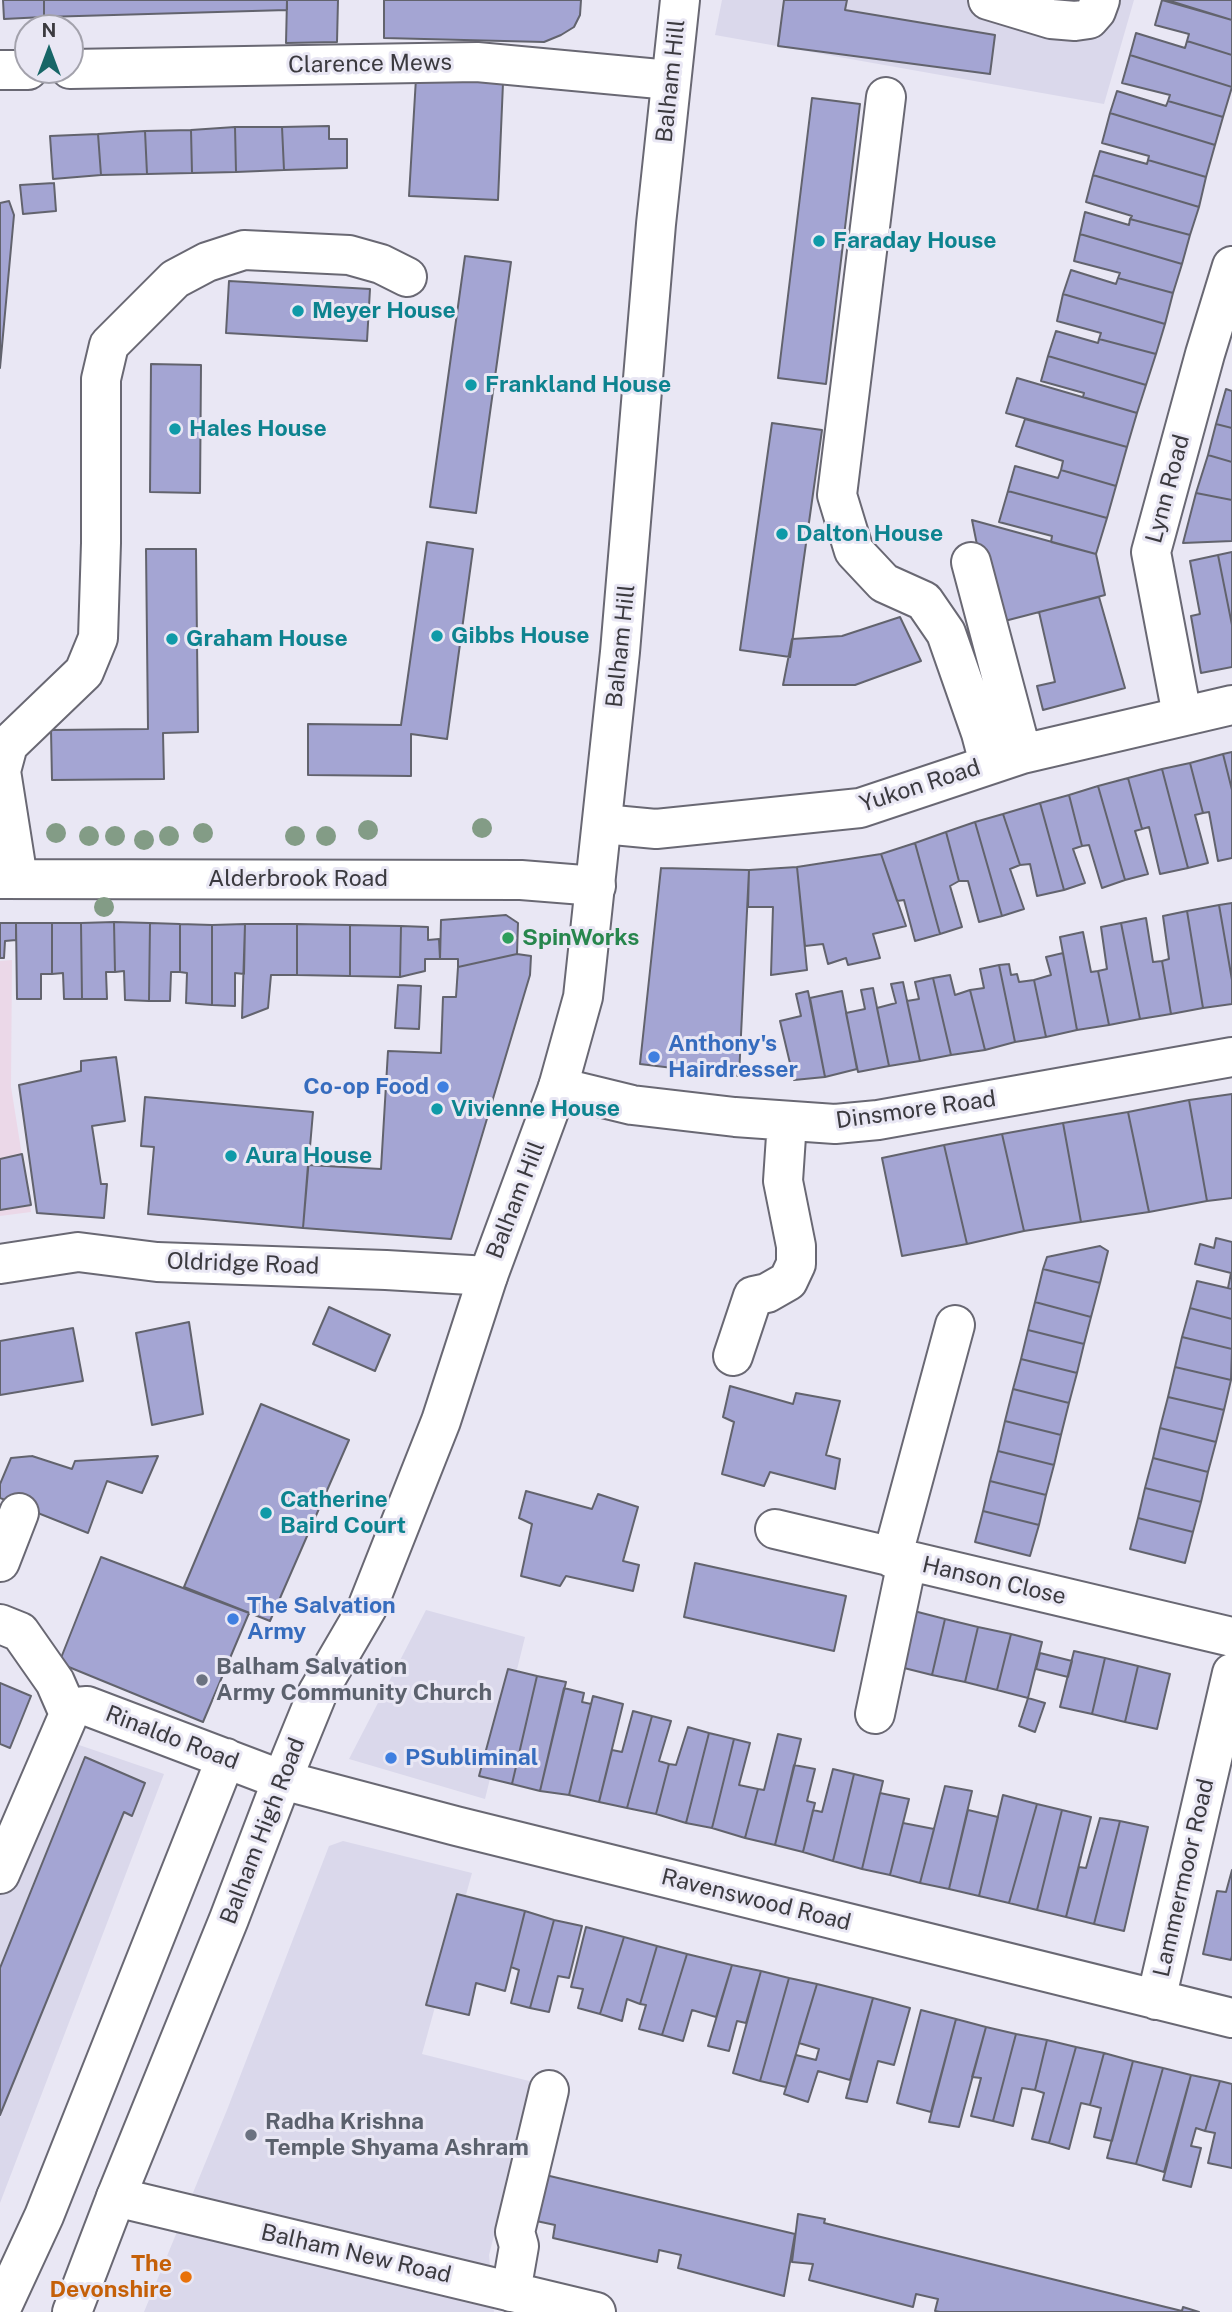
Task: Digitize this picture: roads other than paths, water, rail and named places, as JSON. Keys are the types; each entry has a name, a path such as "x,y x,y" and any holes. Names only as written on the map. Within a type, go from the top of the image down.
{"main road":[{"name":"Balham Hill","path":"488,1276 558,1087 583,997 634,511 670,80 680,0"},
{"path":"988,0 1051,19 1075,21 1089,19 1100,0"},
{"name":"Clarence Mews","path":"84,69 477,62 670,80"},
{"path":"886,97 837,495 854,551 884,583 923,601 946,633 1006,758"},
{"path":"9,879 1,771 8,745 84,672 98,638 101,379 109,345 175,279 207,262 244,250 348,255 381,264 407,277"},
{"name":"Lynn Road","path":"1182,715 1151,552 1201,366 1232,266"},
{"path":"971,562 1006,758"},
{"name":"Yukon Road","path":"603,824 656,829 860,808 1006,758 1232,705"},
{"name":"Alderbrook Road","path":"9,879 521,880 596,886"},
{"name":"Dinsmore Road","path":"558,1087 632,1105 835,1124 878,1119 1232,1057"},
{"path":"733,1356 753,1296 767,1293 788,1281 796,1264 796,1246 783,1181 788,1121"},
{"name":"Oldridge Road","path":"0,1264 78,1252 157,1262 488,1276"},
{"name":"Balham High Road","path":"72,2312 318,1692 367,1608 441,1421 488,1276"},
{"name":"Hanson Close","path":"875,1714 900,1560 955,1325"},
{"path":"0,1562 19,1513"},
{"path":"775,1529 900,1560"},
{"name":"Hanson Close","path":"900,1560 1232,1637"},
{"path":"0,1874 69,1714 55,1682 10,1628"},
{"name":"Lammermoor Road","path":"1156,2000 1232,1673"},
{"name":"Rinaldo Road","path":"69,1714 75,1707 87,1706 282,1780"},
{"path":"0,2311 44,2216 226,1758"},
{"name":"Ravenswood Road","path":"282,1780 456,1826 1232,2018"},
{"path":"512,2292 519,2246 515,2232 550,2090"},
{"name":"Balham New Road","path":"116,2197 596,2312"}],"place":[{"name":"Faraday House","path":"819,241"},
{"name":"Meyer House","path":"298,311"},
{"name":"Frankland House","path":"471,385"},
{"name":"Hales House","path":"175,429"},
{"name":"Dalton House","path":"782,534"},
{"name":"Gibbs House","path":"437,636"},
{"name":"Graham House","path":"172,639"},
{"name":"SpinWorks","path":"508,938"},
{"name":"Anthony's Hairdresser","path":"654,1057"},
{"name":"Co-op Food","path":"443,1087"},
{"name":"Vivienne House","path":"437,1109"},
{"name":"Aura House","path":"231,1156"},
{"name":"Catherine Baird Court","path":"266,1513"},
{"name":"The Salvation Army","path":"233,1619"},
{"name":"Balham Salvation Army Community Church","path":"202,1680"},
{"name":"PSubliminal","path":"391,1758"},
{"name":"Radha Krishna Temple Shyama Ashram","path":"251,2135"},
{"name":"The Devonshire","path":"186,2277"}]}
